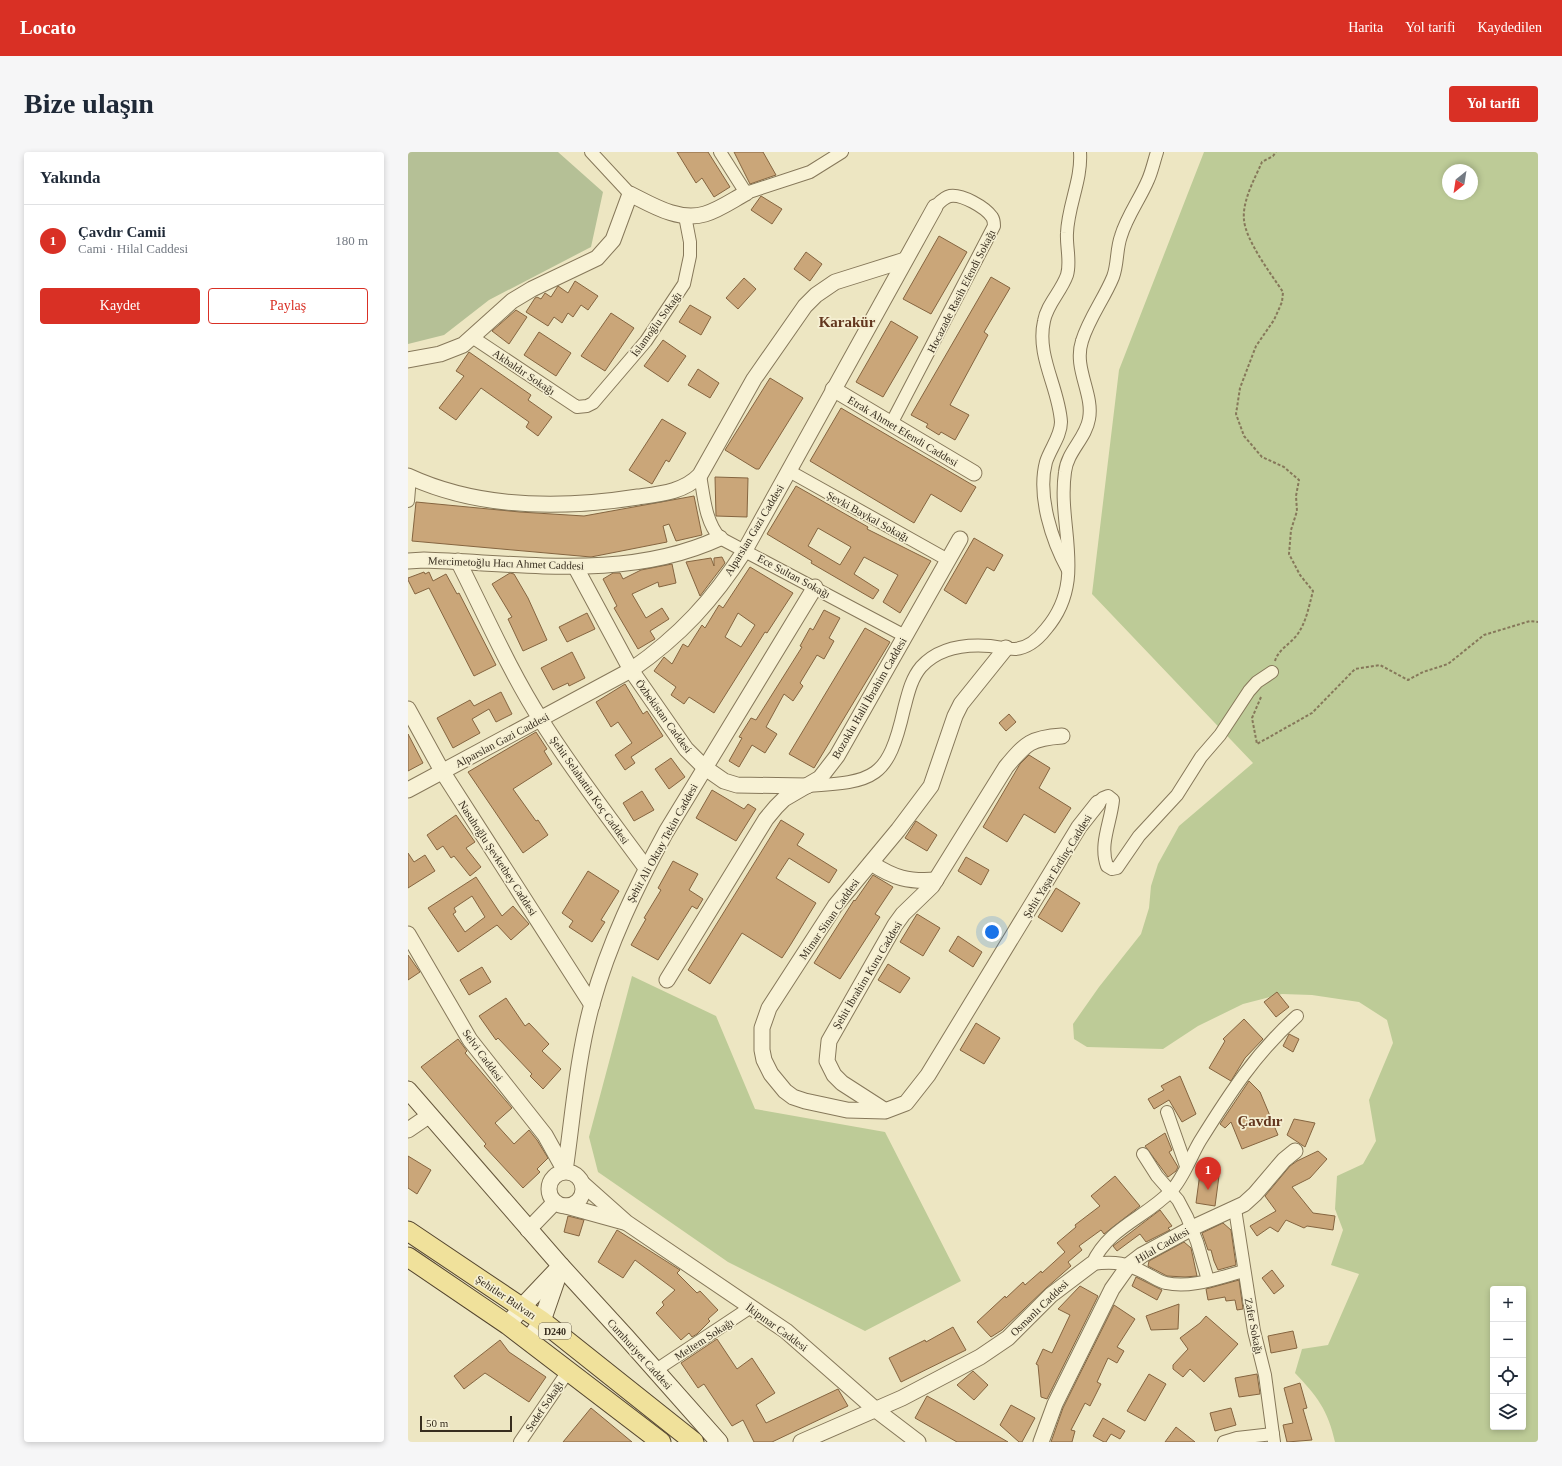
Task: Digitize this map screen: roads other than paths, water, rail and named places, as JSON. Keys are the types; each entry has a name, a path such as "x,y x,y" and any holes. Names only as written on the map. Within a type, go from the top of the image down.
{"main road":[{"name":"Cumhuriyet Caddesi","path":"408,1090 528,1230 656,1370 719,1442"},
{"name":"Şehitler Bulvarı","path":"408,1231 542,1321 694,1442"},
{"name":"Şehitler Bulvarı","path":"409,1259 529,1340 661,1442"},
{"path":"508,1325 522,1307 560,1266"},
{"path":"529,1340 542,1321 560,1266"}],"street":[{"path":"591,152 630,194 669,212 684,216 706,214 746,193 810,172 842,152"},
{"path":"720,152 746,193"},
{"path":"1069,572 1054,540 1048,518 1044,490 1046,462 1061,425 1057,397 1044,356 1042,340 1044,321 1049,308 1067,274 1067,232 1080,168 1080,152"},
{"path":"807,786 856,782 867,778 879,769 894,746 908,693 914,677 932,658 947,650 961,646 1016,649 1026,646 1046,629 1063,603 1068,590 1069,572 1063,498 1065,468 1089,420 1089,404 1081,372 1081,342 1113,276 1121,234 1148,180 1157,152"},
{"path":"408,360 440,354 463,345 512,301 532,289 586,265 606,250 614,240 630,194"},
{"name":"Hocazade Rasih Efendi Sokağı","path":"891,424 994,226 993,218 987,212 972,202 957,196 949,196 935,207"},
{"name":"Alparslan Gazi Caddesi","path":"408,790 630,670 663,647 689,623 731,571 745,550 935,207"},
{"name":"İslamoğlu Sokağı","path":"577,407 587,406 593,402 646,341 684,284 690,256 690,242 684,216"},
{"path":"408,500 409,476 450,492 508,502 555,506 605,502 662,493 687,486 700,476 754,379 805,306 816,295 834,282 905,260"},
{"name":"Akbaldır Sokağı","path":"472,337 577,407"},
{"name":"Etrak Ahmet Efendi Caddesi","path":"833,389 974,473"},
{"name":"Şevki Baykal Sokağı","path":"789,471 948,560"},
{"path":"700,476 707,516 712,529 720,538"},
{"name":"Ece Sultan Sokağı","path":"720,538 905,636"},
{"name":"Mercimetoğlu Hacı Ahmet Caddesi","path":"408,561 458,561 576,568 621,564 672,554 691,550 720,538"},
{"name":"Bozoklu Halil İbrahim Caddesi","path":"668,980 766,819 784,799 820,778 838,756 960,539"},
{"name":"Şehit Selahattin Koç Caddesi","path":"458,561 526,696 540,719 570,764 646,868"},
{"name":"Özbekistan Caddesi","path":"576,568 630,670 686,749 704,767 724,781 737,785 807,786"},
{"name":"Şehit Ali Oktay Tekin Caddesi","path":"565,1171 584,1037 592,1005 616,932 646,868 704,767 815,587"},
{"name":"Mimar Sinan Caddesi","path":"885,1111 839,1109 818,1105 793,1097 778,1084 764,1060 761,1038 764,1018 835,906 871,863 931,786 955,716 962,704 1006,648"},
{"name":"Şehit Yaşar Erdinç Caddesi","path":"885,1111 906,1103 928,1075 1080,827 1098,804 1108,796 1113,800 1106,836 1104,858 1107,866 1112,869 1117,868 1139,836 1182,789 1201,757 1220,735 1249,691 1257,682 1272,672"},
{"name":"Nasuhoğlu Şevketbey Caddesi","path":"408,708 442,771 592,1005"},
{"name":"Şehit İbrahim Kuru Caddesi","path":"885,1111 838,1079 829,1069 826,1051 834,1029 858,992 895,925 903,914 936,880 989,793 1016,756 1036,739 1062,736"},
{"path":"871,863 892,876 902,879 936,880"},
{"name":"Selvi Caddesi","path":"408,934 470,1040 545,1135 565,1171"},
{"name":"Osmanlı Caddesi","path":"801,1442 876,1410 980,1357 1008,1338 1051,1294 1092,1264 1104,1243 1172,1191 1227,1098 1268,1044 1297,1016"},
{"path":"1168,1112 1186,1166"},
{"path":"408,1130 430,1115"},
{"name":"Hilal Caddesi","path":"1041,1442 1055,1404 1112,1289 1129,1265 1142,1255 1192,1228 1235,1209 1255,1194 1284,1160 1295,1151"},
{"path":"1143,1154 1156,1176 1172,1191 1178,1200 1192,1228 1208,1280"},
{"path":"565,1171 576,1174 582,1183 584,1188 580,1199 571,1205 560,1204 549,1192 551,1181 554,1176 565,1171"},
{"name":"İkipınar Caddesi","path":"582,1183 627,1223 786,1331 876,1410 918,1442"},
{"path":"528,1230 560,1204"},
{"name":"İkipınar Caddesi","path":"560,1204 627,1223"},
{"name":"Zafer Sokağı","path":"1235,1209 1254,1331 1265,1375 1274,1438"},
{"path":"1092,1264 1109,1262 1129,1265 1165,1283 1181,1285 1244,1271"},
{"name":"Meltem Sokağı","path":"656,1370 752,1307"},
{"name":"Sedef Sokağı","path":"520,1442 569,1370"},
{"path":"1224,1442 1237,1438 1274,1438"}],"place":[{"name":"Çavdır Camii","path":"1208,1190"}],"district":[{"name":"Karakür","path":"847,322"},
{"name":"Çavdır","path":"1260,1121"}]}
